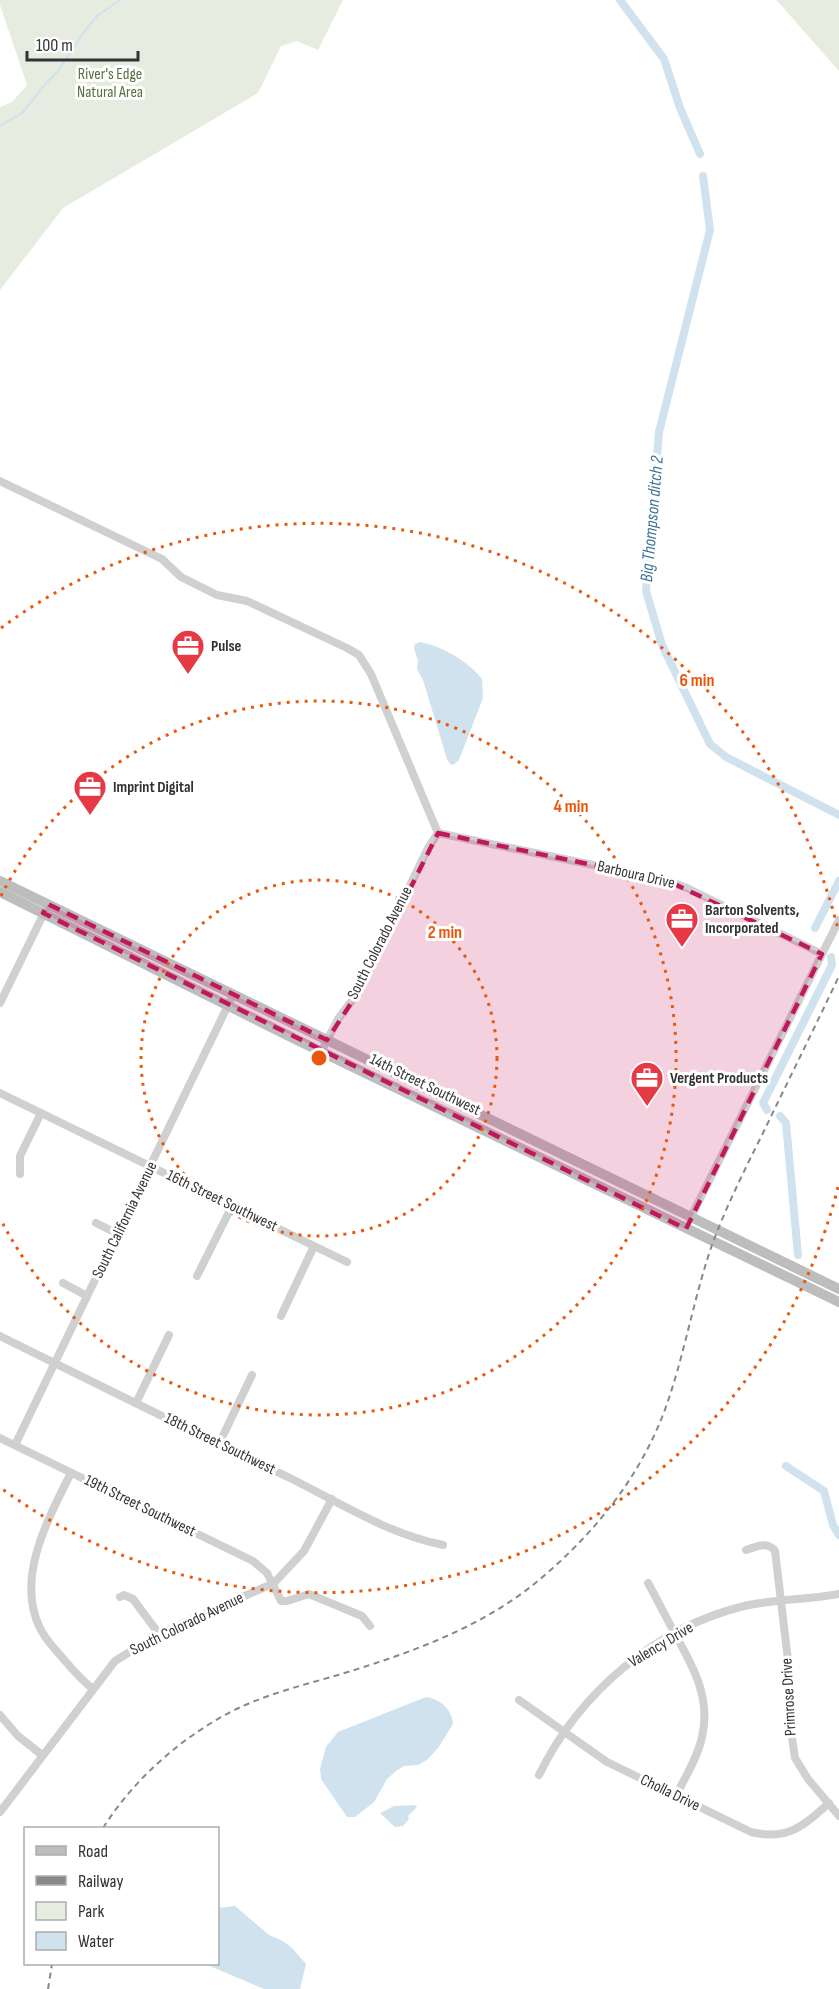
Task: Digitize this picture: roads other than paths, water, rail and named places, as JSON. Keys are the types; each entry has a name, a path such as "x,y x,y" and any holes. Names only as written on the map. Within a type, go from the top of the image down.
{"main road":[{"name":"14th Street Southwest","path":"0,881 46,909 228,1006 839,1302"},
{"name":"14th Street Southwest","path":"0,892 46,909 233,995 839,1289"}],"street":[{"path":"0,481 162,559 181,577 217,595 247,600 359,655 371,674 438,833"},
{"name":"Barboura Drive","path":"438,833 666,880 822,954"},
{"name":"South Colorado Avenue","path":"321,1052 338,1019 359,992 428,848 438,833"},
{"path":"0,1003 46,909"},
{"path":"686,1229 839,920"},
{"name":"South California Avenue","path":"15,1445 233,995"},
{"name":"16th Street Southwest","path":"0,1093 347,1262"},
{"path":"20,1173 20,1156 41,1113"},
{"path":"197,1276 232,1206"},
{"path":"96,1223 118,1234"},
{"path":"281,1316 314,1246"},
{"path":"63,1283 87,1296"},
{"path":"136,1403 169,1335"},
{"name":"18th Street Southwest","path":"0,1336 391,1529 416,1540 443,1545"},
{"path":"219,1444 252,1375"},
{"name":"19th Street Southwest","path":"0,1438 253,1561 266,1572 274,1583 281,1601 309,1594 366,1618 370,1626"},
{"path":"71,1473 41,1534 35,1560 32,1603 38,1624 47,1640 76,1674 93,1689"},
{"name":"South Colorado Avenue","path":"0,1812 115,1661 159,1634 274,1583 304,1551 332,1499"},
{"name":"Primrose Drive","path":"746,1550 761,1545 772,1547 777,1558 788,1660 792,1744 795,1758 801,1769 839,1816"},
{"path":"648,1583 696,1673 704,1710 704,1728 700,1744 676,1796"},
{"path":"120,1597 124,1595 134,1599 159,1634"},
{"name":"Valency Drive","path":"539,1775 564,1732 581,1709 608,1681 638,1656 696,1623 732,1610 782,1599 837,1595"},
{"name":"Cholla Drive","path":"519,1700 607,1762 751,1832 770,1835 784,1834 797,1829 829,1803"},
{"path":"0,1715 18,1736 42,1755"}],"water":[{"path":"420,642 454,655 470,666 482,679 483,698 459,760 453,765 447,759 423,680 417,669 418,661 414,648 415,644"},
{"path":"426,1697 436,1700 448,1709 452,1719 453,1724 438,1748 427,1760 418,1765 404,1766 396,1771 387,1779 374,1802 355,1817 347,1817 321,1779 320,1769 326,1747 338,1732"},
{"path":"414,1805 417,1807 408,1816 409,1819 403,1826 395,1827 380,1813 394,1806"},
{"path":"235,1906 269,1935 292,1948 306,1964 300,1989 264,1989 207,1965 219,1965 219,1908"}],"waterway":[{"path":"0,126 22,113 58,71 97,16 120,0"},
{"name":"Big Thompson ditch 2","path":"620,0 664,59 680,108 700,154"},
{"name":"Big Thompson ditch 2","path":"703,176 710,230 659,432 646,591 662,645 710,744 726,757 839,815"},
{"name":"Big Thompson ditch 2","path":"815,928 839,881"},
{"name":"Big Thompson ditch 2","path":"767,1110 763,1103 832,965 831,957"},
{"name":"Big Thompson ditch 2","path":"780,1116 786,1123 798,1255"},
{"name":"Big Thompson ditch 2","path":"786,1466 824,1491 833,1525 839,1535"}],"railway":[{"path":"104,1827 142,1779 189,1737 238,1708 295,1687 390,1658 464,1628 511,1601 533,1585 596,1524 631,1477 658,1426 675,1379 701,1281 718,1228 839,976"},
{"path":"48,1989 52,1965"}],"place":[{"name":"Pulse","path":"188,675"},
{"name":"Imprint Digital","path":"90,816"},
{"name":"Barton Solvents, Incorporated","path":"682,948"},
{"name":"Vergent Products","path":"647,1107"}],"park label":[{"name":"River's Edge Natural Area","path":"110,83"}]}
